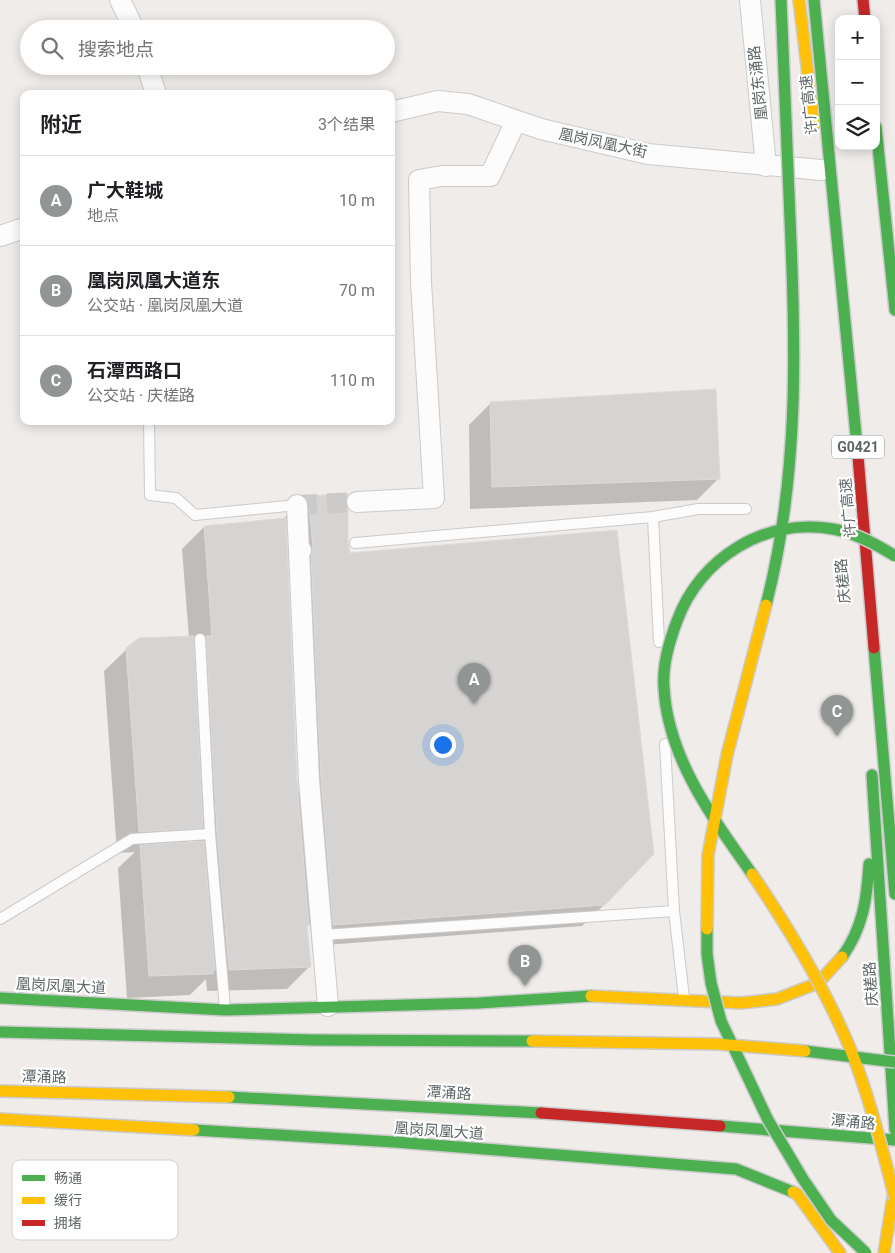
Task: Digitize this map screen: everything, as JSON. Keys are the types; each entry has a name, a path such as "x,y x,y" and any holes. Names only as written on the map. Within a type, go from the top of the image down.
{"main road":[{"path":"781,0 795,380 787,499 776,562 727,755 708,855 707,954 711,983 721,1021 768,1120 803,1179 831,1220 866,1253"},
{"name":"庆槎路","path":"799,0 821,170 868,713"},
{"name":"许广高速","path":"814,0 853,390 895,894"},
{"path":"863,0 865,15"},
{"path":"880,147 895,224"},
{"path":"878,150 895,310"},
{"path":"895,556 877,543 839,529 815,526 789,526 759,536 731,550 690,590 675,619 666,650 664,692 667,723 679,759 700,795 775,907 833,1011 861,1079 895,1198"},
{"name":"庆槎路","path":"871,760 895,1130"},
{"name":"凰岗凤凰大道","path":"0,998 225,1010 479,1002 602,995 741,1003 776,999 818,983 843,956 858,932 867,900 873,788"},
{"path":"0,1032 407,1041 646,1040 830,1051 895,1062"},
{"name":"潭涌路","path":"0,1090 162,1094 583,1115 895,1140"},
{"name":"凰岗凤凰大道","path":"0,1119 395,1142 736,1169 797,1194 840,1253"},
{"path":"884,1253 895,1185"}],"street":[{"path":"120,0 130,20"},
{"name":"凰岗东涌路","path":"750,0 766,166"},
{"path":"150,75 155,90"},
{"name":"凰岗凤凰大街","path":"395,111 438,101 468,104 541,130 648,154 821,170"},
{"path":"356,502 434,498 421,282 419,180 442,176 490,176 516,121"},
{"path":"0,236 20,229"},
{"path":"297,505 309,780 328,1006"}],"lane":[{"path":"149,425 150,495 176,498 195,515 297,505"},
{"path":"355,543 653,517 698,510 746,510"},
{"path":"653,517 674,911 684,999"},
{"path":"200,639 210,834 225,1010"},
{"path":"0,919 132,839 210,834"},
{"path":"323,935 674,911"}],"building":[{"path":"716,389 720,479 492,487 490,402"},
{"path":"348,494 345,502 348,510 348,543 350,553 617,530 654,854 605,905 333,925 321,779 311,556 313,550 309,504 304,496"},
{"path":"286,518 297,781 311,967 229,970 217,834 206,636 212,636 204,526"},
{"path":"194,636 203,828 139,832 126,648 139,638"},
{"path":"204,841 215,970 213,970 213,974 149,976 140,845"}],"tunnel":[{"path":"297,505 357,502"}],"traffic: fast":[{"path":"766,605 785,509 793,413 792,267 781,0"},
{"path":"814,0 858,456"},
{"path":"878,150 895,310"},
{"path":"752,874 722,831 695,787 674,739 667,714 664,671 671,637 677,621 688,598 702,578 719,561 738,547 760,536 783,529 808,527 833,529 850,533 881,547 895,556"},
{"path":"874,648 895,894"},
{"path":"872,775 895,1130"},
{"path":"842,957 855,935 863,913 869,864"},
{"path":"707,929 707,954 711,983 721,1021 768,1120 803,1179 831,1220 866,1253"},
{"path":"0,998 225,1010 479,1003 591,996"},
{"path":"0,1032 314,1040 532,1041"},
{"path":"805,1051 895,1062"},
{"path":"229,1097 541,1113"},
{"path":"720,1126 895,1140"},
{"path":"194,1130 395,1142 736,1169 793,1192"}],"traffic: slow":[{"path":"799,0 814,125"},
{"path":"707,929 708,855 727,755 766,605"},
{"path":"752,874 806,960 842,1029 864,1088 895,1198"},
{"path":"591,996 741,1003 777,999 818,983 842,957"},
{"path":"532,1041 717,1044 805,1051"},
{"path":"0,1091 229,1097"},
{"path":"0,1119 194,1130"},
{"path":"884,1253 895,1185"},
{"path":"793,1192 797,1194 840,1253"}],"traffic: jam":[{"path":"863,0 865,15"},
{"path":"858,456 874,648"},
{"path":"541,1113 720,1126"}],"place":[{"name":"广大鞋城","path":"474,704"},
{"name":"石潭西路口","path":"837,736"},
{"name":"凰岗凤凰大道东","path":"525,986"}]}
